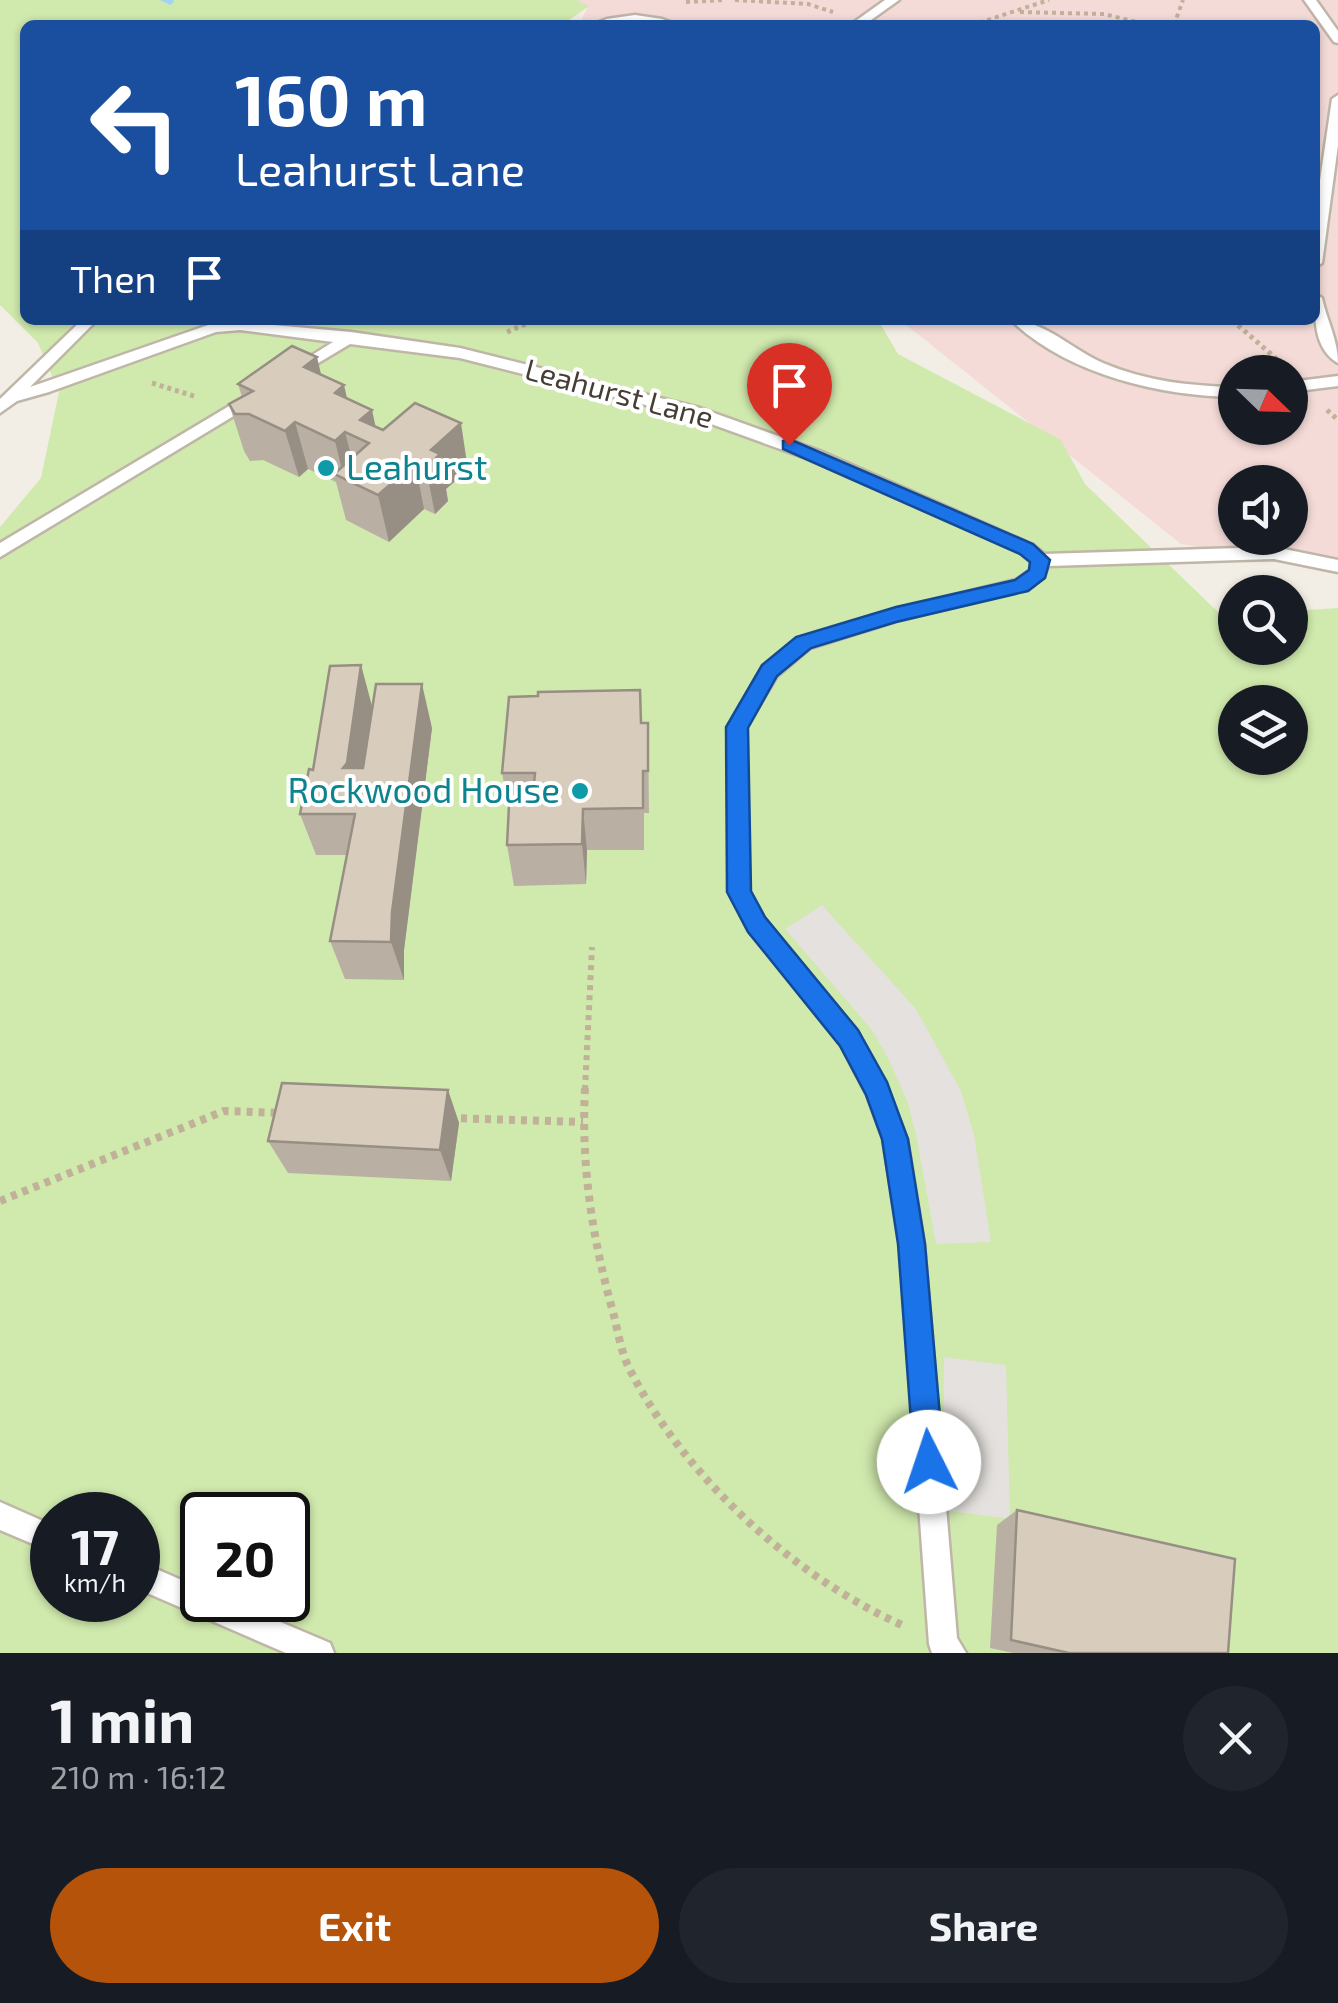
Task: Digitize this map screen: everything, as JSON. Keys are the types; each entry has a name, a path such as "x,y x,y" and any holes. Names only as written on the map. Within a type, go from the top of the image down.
{"lane":[{"path":"863,20 892,0"},
{"path":"1310,0 1338,39"},
{"path":"613,20 657,20"},
{"path":"1320,237 1332,176 1338,98"},
{"path":"1320,322 1338,358"},
{"path":"5,402 85,325"},
{"path":"1026,325 1097,369 1148,386 1218,392"},
{"name":"Leahurst Lane","path":"5,402 214,328 240,326 351,337 460,353 694,412 814,455 1026,549 1040,560"},
{"path":"284,378 351,337"},
{"path":"1308,384 1338,380"},
{"path":"0,551 267,389"},
{"path":"948,1648 912,1244 895,1139 878,1090 849,1038 757,924 739,892 737,727 770,671 804,643 896,615 1021,586 1038,573 1040,560 1274,553 1338,566"},
{"path":"0,1516 30,1529"},
{"path":"160,1586 288,1647 320,1653"}],"path":[{"path":"736,0 809,2 852,20"},
{"path":"990,20 1049,0"},
{"path":"1020,12 1075,11 1122,20"},
{"path":"92,372 144,380 233,409"},
{"path":"592,946 583,1122 592,1237 628,1367 667,1432 738,1512 857,1605 948,1648"},
{"path":"0,1201 224,1111 284,1113"},
{"path":"443,1118 583,1122"}],"shaded area":[{"path":"577,0 1338,0 1338,572 1243,555 1308,555 1308,465 1218,465 1218,551 1181,544 906,325 1320,325 1320,20 581,20 588,6"},
{"path":"822,905 916,1009 961,1091 974,1135 991,1242 936,1244 908,1103 889,1060 872,1030 785,929"},
{"path":"944,1357 1006,1365 1010,1519 943,1510"}],"green space":[{"path":"0,0 577,0 589,6 569,20 20,20 20,325 0,305"},
{"path":"20,325 881,325 898,354 1061,440 1085,484 1218,612 1218,665 1308,665 1308,610 1338,608 1338,1653 0,1653 0,527 41,478 59,392 38,343"}],"building":[{"path":"292,346 317,357 304,367 344,385 335,393 372,410 360,420 383,430 415,403 461,423 431,450 440,454 426,468 415,463 378,495 334,474 369,443 345,432 335,441 295,422 285,431 249,414 235,414 229,404 253,391 238,384"},
{"path":"361,665 347,763 343,768 363,768 376,684 422,684 391,942 330,941 355,814 300,814 309,769 313,770 330,666"},
{"path":"640,690 641,723 648,723 643,808 583,809 582,844 507,845 509,805 532,805 535,773 502,773 509,697 538,696 538,692"},
{"path":"282,1083 448,1090 440,1150 268,1141"},
{"path":"1017,1510 1235,1559 1228,1653 1069,1653 1011,1640"}],"waterway":[{"path":"164,0 170,2"}],"place":[{"name":"Leahurst","path":"326,468"},
{"name":"Rockwood House","path":"580,791"}],"route":[{"path":"789,445 1026,549 1040,560 1038,573 1021,586 896,615 804,643 770,671 737,727 739,892 757,924 849,1038 878,1090 895,1139 912,1244 929,1462"}]}
